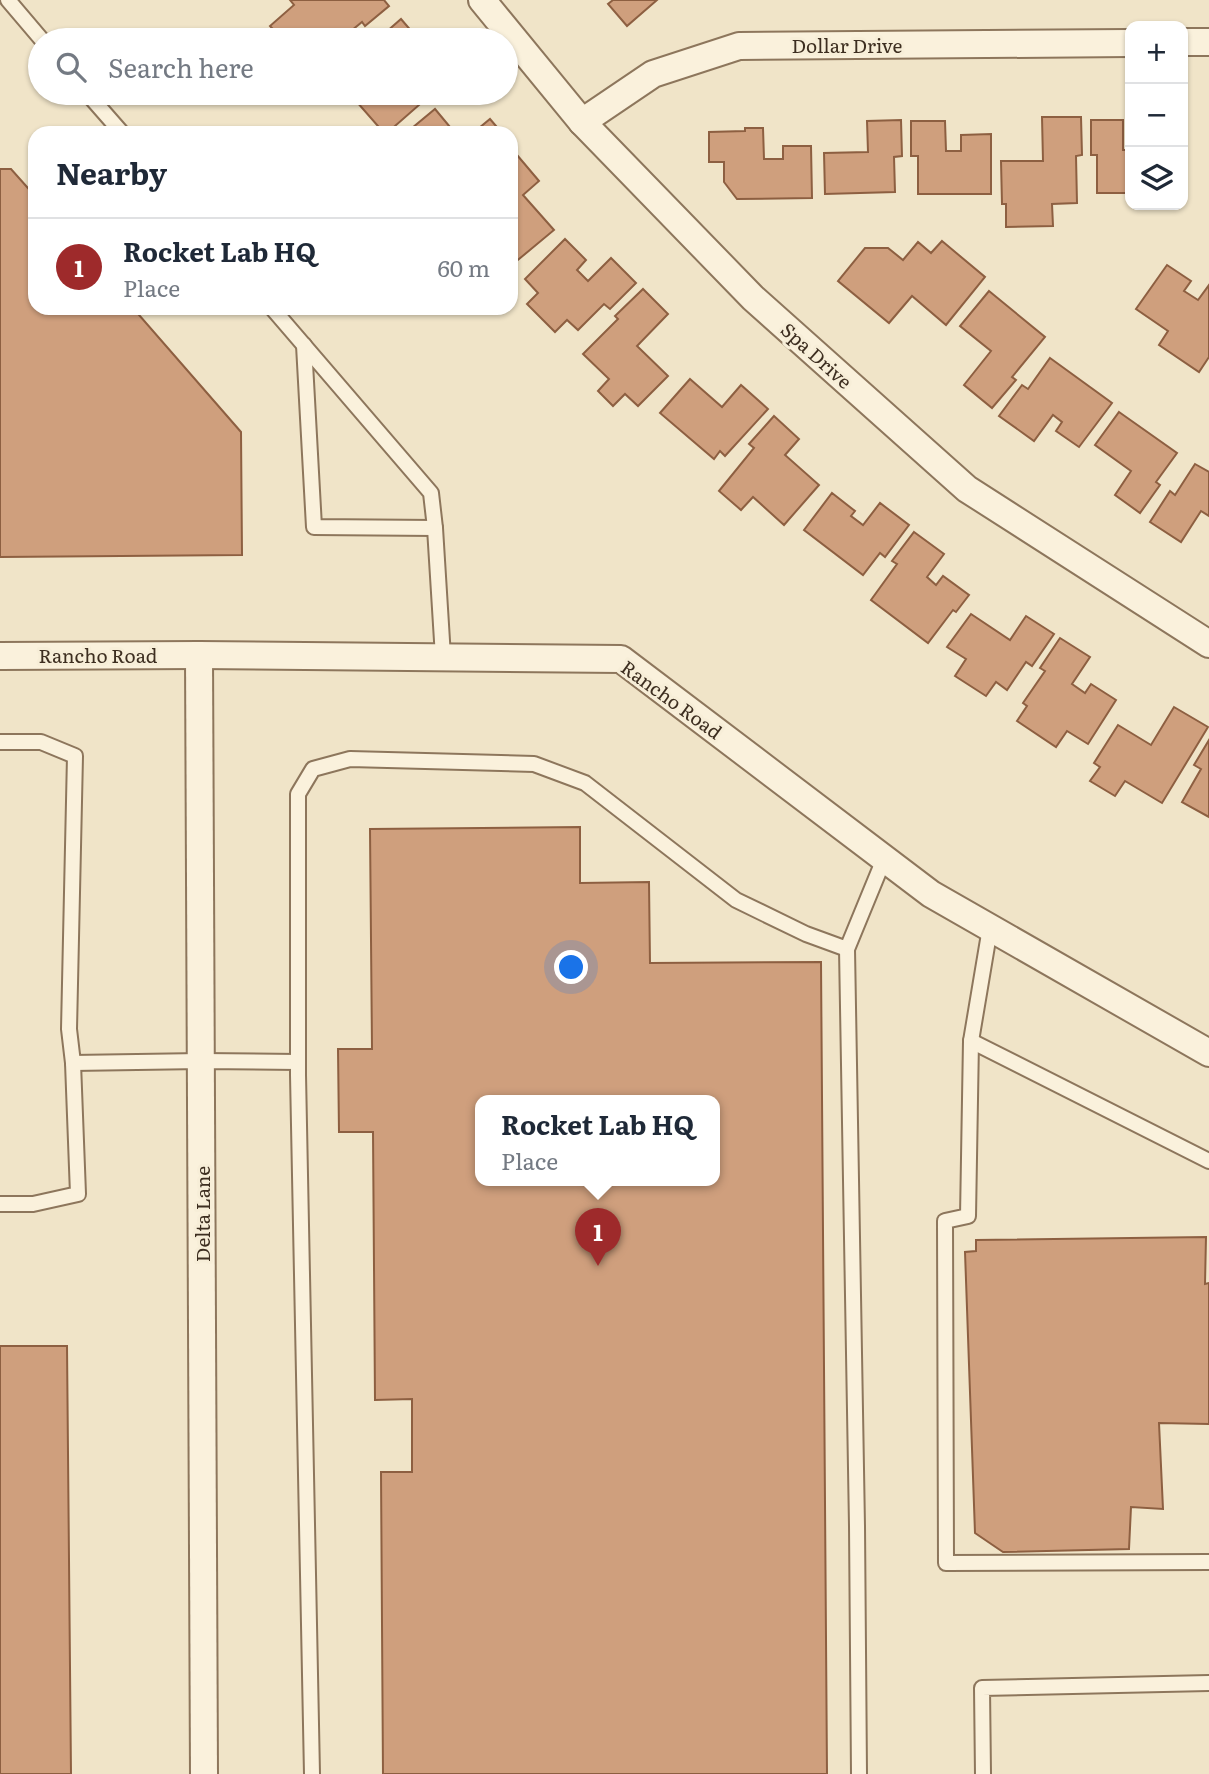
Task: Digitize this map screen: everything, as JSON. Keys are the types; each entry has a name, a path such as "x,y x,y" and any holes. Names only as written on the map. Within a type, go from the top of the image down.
{"street":[{"name":"Spa Drive","path":"482,0 505,28"},
{"path":"1188,42 1209,42"},
{"name":"Dollar Drive","path":"582,122 653,74 739,46 1125,43"},
{"name":"Spa Drive","path":"518,44 582,122 753,298 967,489 1209,644"},
{"name":"Rancho Road","path":"0,656 199,654 621,659 931,894 1209,1053"},
{"name":"Delta Lane","path":"199,654 204,1774"}],"lane":[{"path":"8,0 32,28"},
{"path":"98,105 116,126"},
{"path":"278,315 431,493 443,657"},
{"path":"304,345 314,527 435,528"},
{"path":"0,742 41,742 75,756 69,1029 73,1063 78,1194 33,1204 0,1204"},
{"path":"312,1774 298,1062 298,794 313,769 350,760 534,764 585,783 736,900 806,934 847,949"},
{"path":"859,1774 858,1526 847,949 884,859"},
{"path":"990,928 971,1041 968,1216 945,1220 946,1563 1209,1562"},
{"path":"971,1041 1209,1161"},
{"path":"73,1063 298,1062"},
{"path":"983,1774 982,1688 1209,1683"}],"building":[{"path":"290,0 384,0 389,6 365,26 362,22 355,28 272,28 270,26 294,5"},
{"path":"613,0 657,0 627,26 608,4"},
{"path":"401,19 409,28 391,28"},
{"path":"360,105 419,105 395,126 378,126"},
{"path":"435,109 449,126 414,126"},
{"path":"1042,117 1081,117 1082,155 1076,156 1077,203 1052,204 1053,226 1006,227 1006,204 1002,204 1001,161 1043,161"},
{"path":"490,119 496,126 482,126"},
{"path":"901,120 902,156 894,157 895,192 825,194 824,153 868,152 867,121"},
{"path":"1091,120 1123,120 1125,193 1097,193 1097,155 1091,155"},
{"path":"911,121 945,121 946,151 961,151 961,135 991,134 991,194 918,194 918,156 911,156"},
{"path":"745,128 763,128 764,159 783,159 783,146 811,146 812,198 737,199 724,182 724,162 709,162 709,132 745,131"},
{"path":"518,156 539,181 523,195 554,230 518,260"},
{"path":"0,169 11,169 28,188 28,315 139,315 241,432 242,555 0,557"},
{"path":"565,239 586,260 577,270 588,281 611,258 636,283 610,309 604,304 578,330 567,320 555,332 527,304 538,293 525,279"},
{"path":"942,241 985,277 946,325 912,296 889,323 838,281 865,248 888,248 903,260 918,242 931,253"},
{"path":"1167,265 1191,281 1184,291 1198,300 1209,285 1209,357 1199,372 1159,345 1168,331 1136,309"},
{"path":"643,289 668,314 637,346 668,376 638,406 625,394 613,406 598,391 609,379 583,354 618,319 615,316"},
{"path":"989,291 1045,337 1012,377 1016,380 992,408 964,385 991,351 960,326"},
{"path":"1050,358 1112,403 1079,447 1056,431 1062,422 1053,415 1034,441 999,416 1022,385 1028,389"},
{"path":"690,379 722,407 741,385 768,409 725,456 720,451 714,459 660,413"},
{"path":"1119,412 1177,453 1156,482 1160,485 1140,513 1115,495 1131,471 1095,445"},
{"path":"774,416 799,439 785,455 819,485 784,525 753,497 741,510 719,491 754,448 749,444"},
{"path":"1195,464 1209,472 1209,516 1201,511 1181,542 1150,522 1170,491 1175,495"},
{"path":"832,493 855,511 851,516 863,525 880,503 909,525 885,557 880,553 863,575 804,530"},
{"path":"914,532 944,554 927,577 936,585 943,576 969,595 956,612 953,610 928,643 871,600 897,564 892,561"},
{"path":"971,614 1010,640 1026,616 1054,634 1032,666 1026,662 1007,690 996,682 986,696 955,676 966,659 947,647"},
{"path":"1060,638 1090,657 1072,684 1085,693 1091,684 1116,700 1088,744 1067,731 1056,747 1017,721 1027,706 1023,703 1045,671 1040,668"},
{"path":"1174,707 1208,727 1162,803 1125,781 1115,796 1090,781 1100,767 1094,763 1118,725 1151,745"},
{"path":"1209,740 1209,817 1182,802 1201,769 1194,765"},
{"path":"580,827 580,883 649,882 650,963 821,962 827,1774 383,1774 381,1472 412,1472 412,1399 375,1400 373,1132 339,1132 338,1049 372,1049 370,829"},
{"path":"1206,1237 1205,1284 1209,1283 1209,1424 1159,1423 1163,1509 1131,1507 1129,1549 1003,1552 975,1533 965,1252 976,1251 976,1240"},
{"path":"0,1346 67,1346 71,1774 0,1774"}],"place":[{"name":"Rocket Lab HQ","path":"598,1266"}]}
